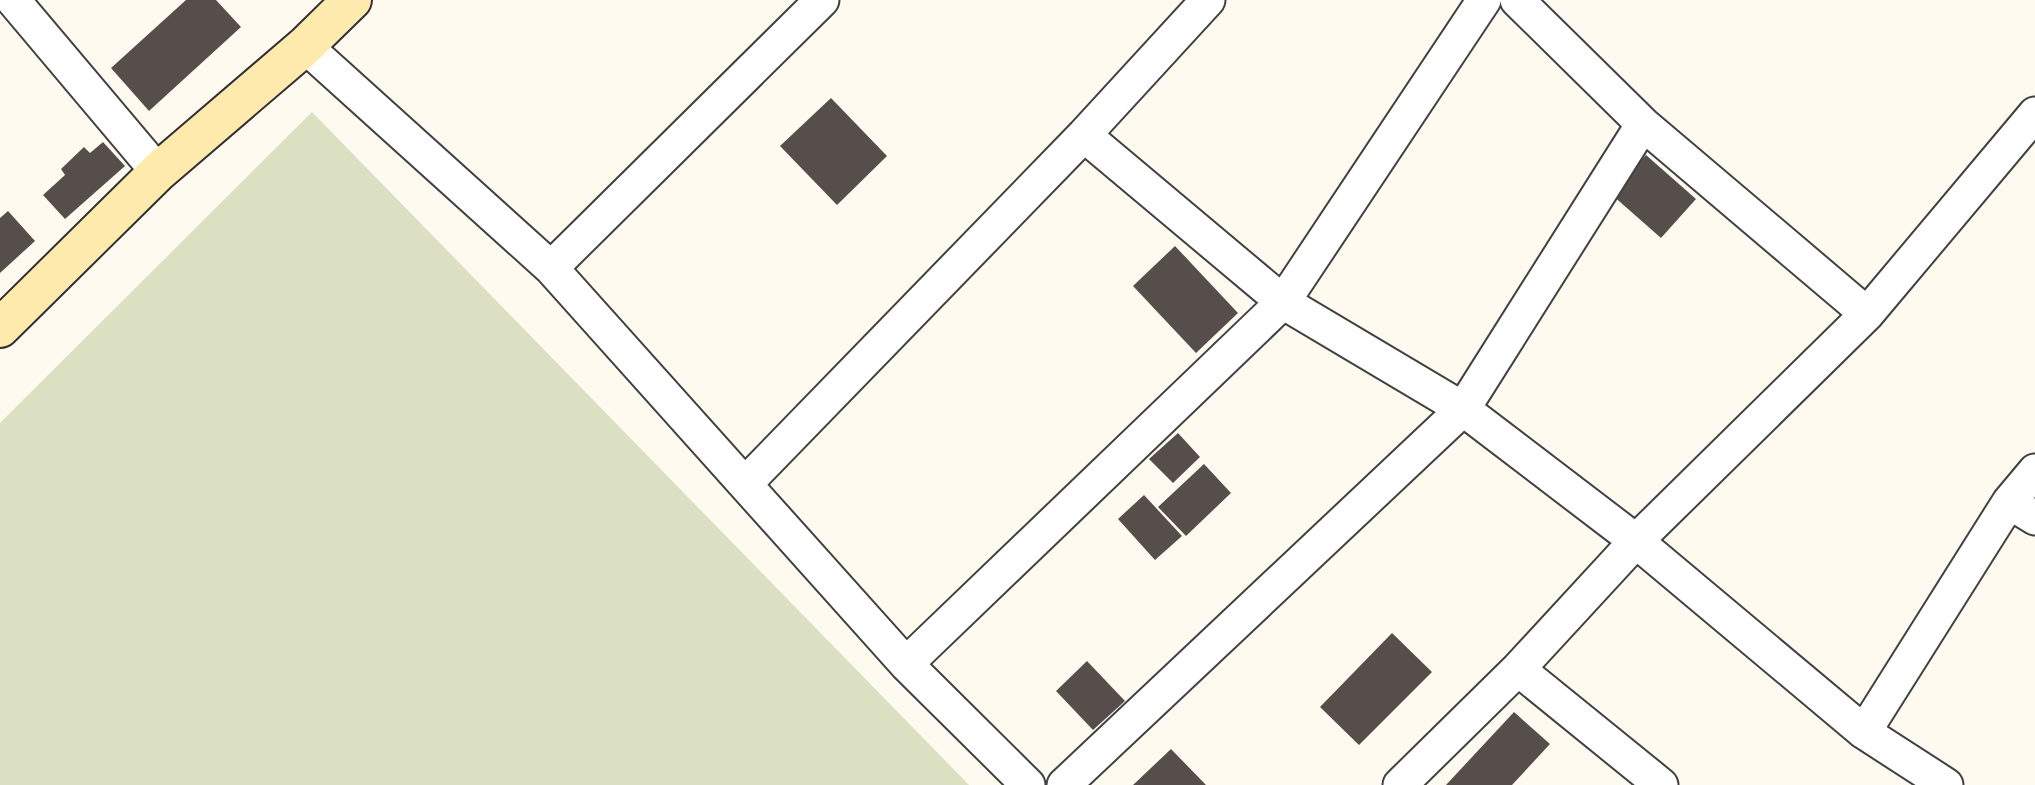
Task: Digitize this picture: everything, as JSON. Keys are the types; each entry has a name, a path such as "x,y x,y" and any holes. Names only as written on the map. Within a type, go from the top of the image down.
{"main road":[{"path":"0,328 158,172 304,46 352,0"}],"street":[{"path":"13,0 158,172"},
{"path":"551,268 822,0"},
{"path":"745,484 1084,135 1208,0"},
{"path":"906,664 1283,302 1483,0"},
{"path":"1517,0 1643,124 1867,314"},
{"path":"304,46 551,268 906,664 1028,785"},
{"path":"1399,785 1518,669 1636,541 1867,314 2035,114"},
{"path":"1064,785 1463,409 1643,124"},
{"path":"1084,135 1283,302 1463,409 1636,541 1864,732 1946,785"},
{"path":"1864,732 2022,510 2035,471"},
{"path":"1518,669 1661,785"}],"green space":[{"path":"312,112 969,785 0,785 0,423"}],"building":[{"path":"186,0 216,0 241,27 149,111 111,68"},
{"path":"831,98 887,156 837,205 780,146"},
{"path":"103,142 125,166 65,219 43,195 65,175 61,169 84,147 90,153"},
{"path":"1646,155 1696,199 1661,238 1611,194"},
{"path":"8,211 35,241 0,273 0,218"},
{"path":"1175,246 1238,313 1196,353 1133,286"},
{"path":"1178,433 1200,457 1173,483 1149,459"},
{"path":"1204,464 1231,493 1186,536 1158,507"},
{"path":"1144,495 1182,536 1155,560 1118,519"},
{"path":"1392,633 1432,672 1359,745 1320,707"},
{"path":"1087,661 1125,701 1093,730 1056,691"},
{"path":"1514,712 1550,744 1512,785 1446,785"},
{"path":"1171,749 1206,785 1133,785"}]}
